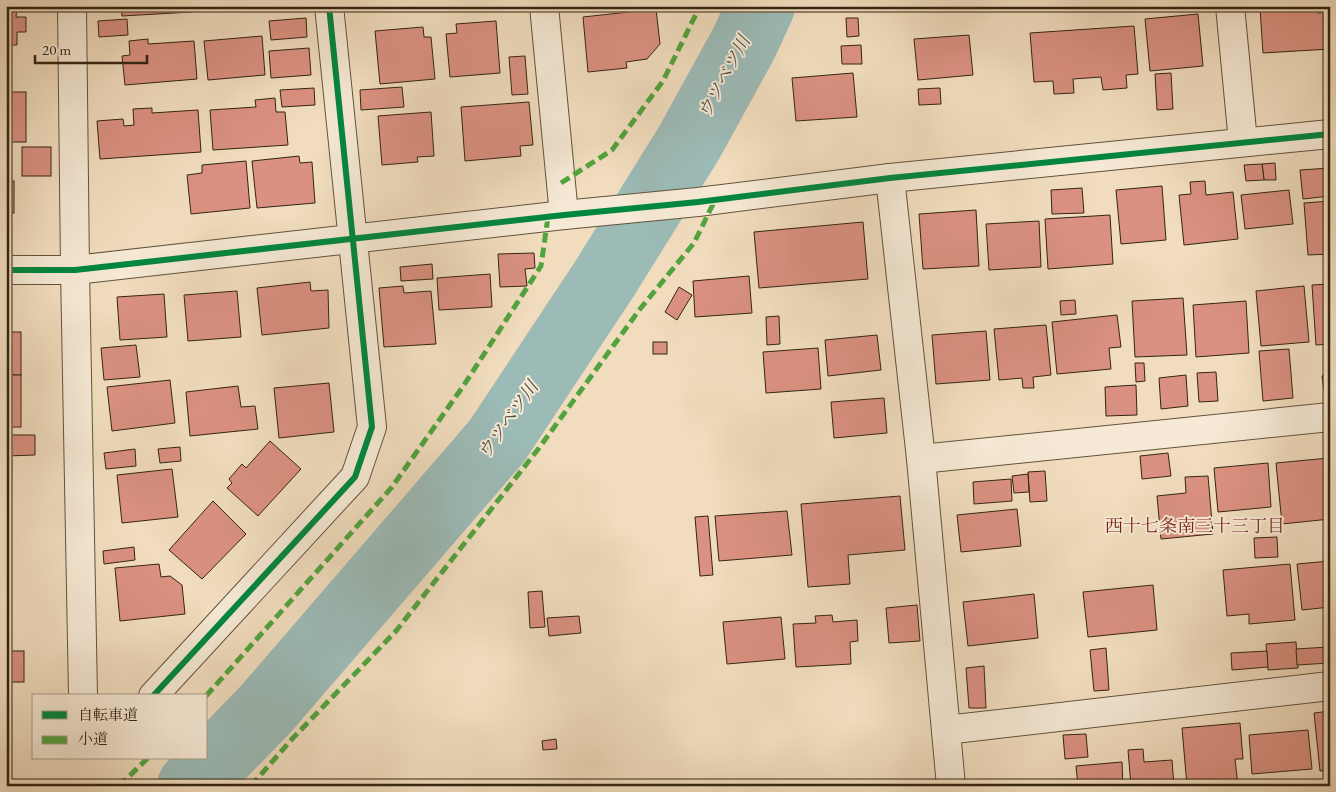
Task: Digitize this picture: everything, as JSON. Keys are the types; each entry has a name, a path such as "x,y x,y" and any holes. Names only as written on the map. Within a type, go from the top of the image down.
{"street":[{"path":"72,6 83,694"},
{"path":"155,694 355,477 372,427 329,6"},
{"path":"544,6 573,214"},
{"path":"1230,6 1243,142"},
{"path":"6,270 75,270 573,214 698,202 890,178 1330,134"},
{"path":"890,178 921,460 951,786"},
{"path":"921,460 1330,417"},
{"path":"946,730 1330,686"}],"building":[{"path":"6,6 17,6 16,17 26,17 26,32 17,32 17,45 6,45"},
{"path":"121,6 192,6 192,12 122,16"},
{"path":"206,6 242,6 206,9"},
{"path":"579,6 602,6 603,9 580,11"},
{"path":"1317,6 1318,13 1330,12 1330,49 1263,53 1260,8"},
{"path":"656,9 660,44 647,59 626,62 627,68 588,72 583,17"},
{"path":"1198,14 1203,66 1150,71 1145,19"},
{"path":"306,18 307,37 271,40 269,21"},
{"path":"846,18 858,18 859,36 847,37"},
{"path":"127,19 128,35 99,37 98,21"},
{"path":"496,21 500,73 450,77 446,34 457,33 456,24"},
{"path":"1134,26 1138,74 1126,75 1127,88 1103,90 1101,77 1073,79 1074,93 1054,94 1053,81 1034,82 1030,33"},
{"path":"423,27 424,37 431,37 435,79 380,84 375,31"},
{"path":"969,35 973,75 918,80 914,39"},
{"path":"262,36 265,75 208,80 204,41"},
{"path":"148,39 148,44 194,41 197,79 125,85 122,56 130,55 129,41"},
{"path":"861,45 862,64 842,64 841,46"},
{"path":"309,48 311,75 271,78 269,51"},
{"path":"525,56 528,94 512,95 509,57"},
{"path":"853,73 857,117 796,121 792,78"},
{"path":"1171,73 1173,109 1157,110 1155,74"},
{"path":"402,87 404,107 361,110 360,90"},
{"path":"314,88 315,105 282,107 280,90"},
{"path":"940,88 941,104 919,105 918,89"},
{"path":"6,92 26,92 26,142 6,142"},
{"path":"275,98 276,112 285,112 288,145 213,150 210,110 256,107 255,100"},
{"path":"529,102 533,145 520,146 521,156 465,161 461,107"},
{"path":"152,108 152,113 198,110 201,152 100,159 97,121 123,119 124,126 134,125 133,109"},
{"path":"431,112 434,156 417,157 418,162 382,165 378,116"},
{"path":"22,147 51,147 51,176 22,176"},
{"path":"299,156 300,163 312,162 315,203 257,208 252,161"},
{"path":"246,161 250,208 191,214 187,175 202,173 202,165"},
{"path":"1275,163 1276,180 1264,180 1262,164"},
{"path":"1262,164 1264,180 1246,181 1244,165"},
{"path":"1330,168 1330,196 1303,199 1300,170"},
{"path":"6,181 14,181 14,213 6,213"},
{"path":"1205,181 1206,195 1233,192 1238,239 1184,245 1179,195 1191,194 1190,182"},
{"path":"1162,186 1166,240 1121,244 1116,190"},
{"path":"1082,188 1084,213 1052,214 1051,190"},
{"path":"1289,190 1293,224 1245,229 1241,195"},
{"path":"1330,201 1330,254 1308,255 1304,203"},
{"path":"976,210 979,266 923,269 919,214"},
{"path":"1110,215 1113,264 1048,269 1045,219"},
{"path":"1039,221 1041,267 989,270 986,224"},
{"path":"863,222 868,279 759,288 754,232"},
{"path":"534,253 535,268 525,269 527,286 500,287 498,254"},
{"path":"432,264 433,279 401,281 400,267"},
{"path":"490,274 492,307 439,310 437,278"},
{"path":"749,276 752,313 695,317 693,281"},
{"path":"310,282 311,291 328,290 329,328 262,335 257,288"},
{"path":"1330,284 1330,344 1316,345 1312,285"},
{"path":"403,286 404,293 431,291 436,344 384,347 379,288"},
{"path":"1304,286 1309,342 1261,346 1256,291"},
{"path":"679,287 692,295 677,320 665,312"},
{"path":"237,291 241,337 188,341 184,295"},
{"path":"164,294 167,337 120,340 117,297"},
{"path":"1183,298 1187,355 1135,357 1132,301"},
{"path":"1075,300 1076,314 1061,315 1060,301"},
{"path":"1246,301 1249,353 1196,357 1193,305"},
{"path":"1117,315 1121,347 1109,348 1111,369 1057,374 1052,322"},
{"path":"779,316 780,344 767,345 766,317"},
{"path":"1046,325 1051,375 1033,377 1034,388 1023,388 1022,378 999,380 994,329"},
{"path":"986,331 990,380 936,384 932,335"},
{"path":"6,332 21,332 21,375 6,375"},
{"path":"877,335 881,370 828,376 825,340"},
{"path":"653,342 667,342 667,354 653,354"},
{"path":"136,345 140,377 104,380 101,348"},
{"path":"818,348 821,389 766,393 763,352"},
{"path":"1289,349 1293,398 1263,401 1259,351"},
{"path":"1135,363 1144,363 1145,381 1136,382"},
{"path":"1216,372 1218,401 1199,402 1197,373"},
{"path":"6,375 21,375 21,427 6,427"},
{"path":"1186,375 1188,406 1161,409 1159,378"},
{"path":"1330,375 1330,402 1326,403 1322,376"},
{"path":"170,380 175,423 112,431 107,387"},
{"path":"329,383 334,432 279,438 274,388"},
{"path":"1136,385 1137,415 1106,416 1105,387"},
{"path":"238,386 241,407 255,406 258,429 190,436 186,392"},
{"path":"884,398 887,433 834,438 831,402"},
{"path":"6,435 35,435 35,455 6,456"},
{"path":"270,441 301,469 258,516 227,488 232,483 229,479 242,464 246,468"},
{"path":"180,447 181,461 160,463 158,449"},
{"path":"135,449 136,466 106,469 104,453"},
{"path":"1168,453 1171,476 1142,479 1140,456"},
{"path":"1329,458 1330,519 1282,524 1276,463"},
{"path":"6,461 12,461 11,509 6,509"},
{"path":"1268,463 1271,507 1218,512 1214,468"},
{"path":"172,469 178,517 122,523 117,475"},
{"path":"1045,471 1047,501 1030,502 1028,472"},
{"path":"1028,474 1029,492 1014,493 1012,476"},
{"path":"1208,476 1213,534 1161,539 1157,496 1186,493 1185,477"},
{"path":"1011,479 1012,501 974,504 973,482"},
{"path":"900,496 905,550 848,555 850,584 808,587 801,504"},
{"path":"213,501 246,534 202,579 169,550"},
{"path":"1017,509 1021,546 961,552 957,515"},
{"path":"787,511 792,555 719,561 715,516"},
{"path":"708,516 713,575 700,576 695,517"},
{"path":"1277,537 1278,557 1255,558 1254,538"},
{"path":"134,547 135,560 104,564 103,551"},
{"path":"1330,561 1330,607 1302,610 1297,564"},
{"path":"159,564 161,577 170,576 182,585 185,614 120,621 115,568"},
{"path":"1290,564 1295,620 1249,624 1249,614 1227,616 1223,570"},
{"path":"1153,585 1157,630 1088,637 1083,592"},
{"path":"542,591 545,627 530,628 528,592"},
{"path":"1034,594 1038,638 968,646 963,602"},
{"path":"917,605 920,641 889,643 886,608"},
{"path":"832,615 833,622 857,620 858,641 850,642 851,664 796,667 793,624 816,623 815,616"},
{"path":"579,616 581,633 549,636 547,618"},
{"path":"781,617 785,659 727,664 723,622"},
{"path":"1296,642 1298,668 1268,670 1266,644"},
{"path":"1328,647 1329,663 1297,665 1296,649"},
{"path":"1106,648 1109,690 1094,691 1090,650"},
{"path":"6,651 24,651 24,682 6,682"},
{"path":"1267,651 1268,667 1232,670 1231,653"},
{"path":"984,666 986,708 969,708 966,668"},
{"path":"1330,711 1330,770 1320,771 1314,713"},
{"path":"1240,723 1243,759 1235,759 1238,786 1187,786 1182,728"},
{"path":"1308,730 1312,769 1252,774 1249,735"},
{"path":"1086,734 1088,757 1065,759 1063,735"},
{"path":"556,739 557,749 543,750 542,741"},
{"path":"1143,749 1144,762 1172,760 1174,786 1131,786 1128,750"},
{"path":"1122,762 1123,786 1078,786 1076,766"}],"waterway":[{"name":"ウツベツ川","path":"191,786 265,710 497,441 605,278 689,143 744,43 761,6"}],"marked path":[{"path":"561,183 612,150 663,81 700,6"},
{"path":"251,786 292,739 396,631 539,448 640,309 694,243 715,200"},
{"path":"208,694 392,487 464,385 541,266 548,217"},
{"path":"119,786 146,760"}],"cycle path":[{"path":"155,694 355,477 372,427 329,6"},
{"path":"6,270 75,270 564,215 698,202 890,178 1330,134"}],"district":[{"name":"西十七条南三十三丁目","path":"1195,526"}]}
